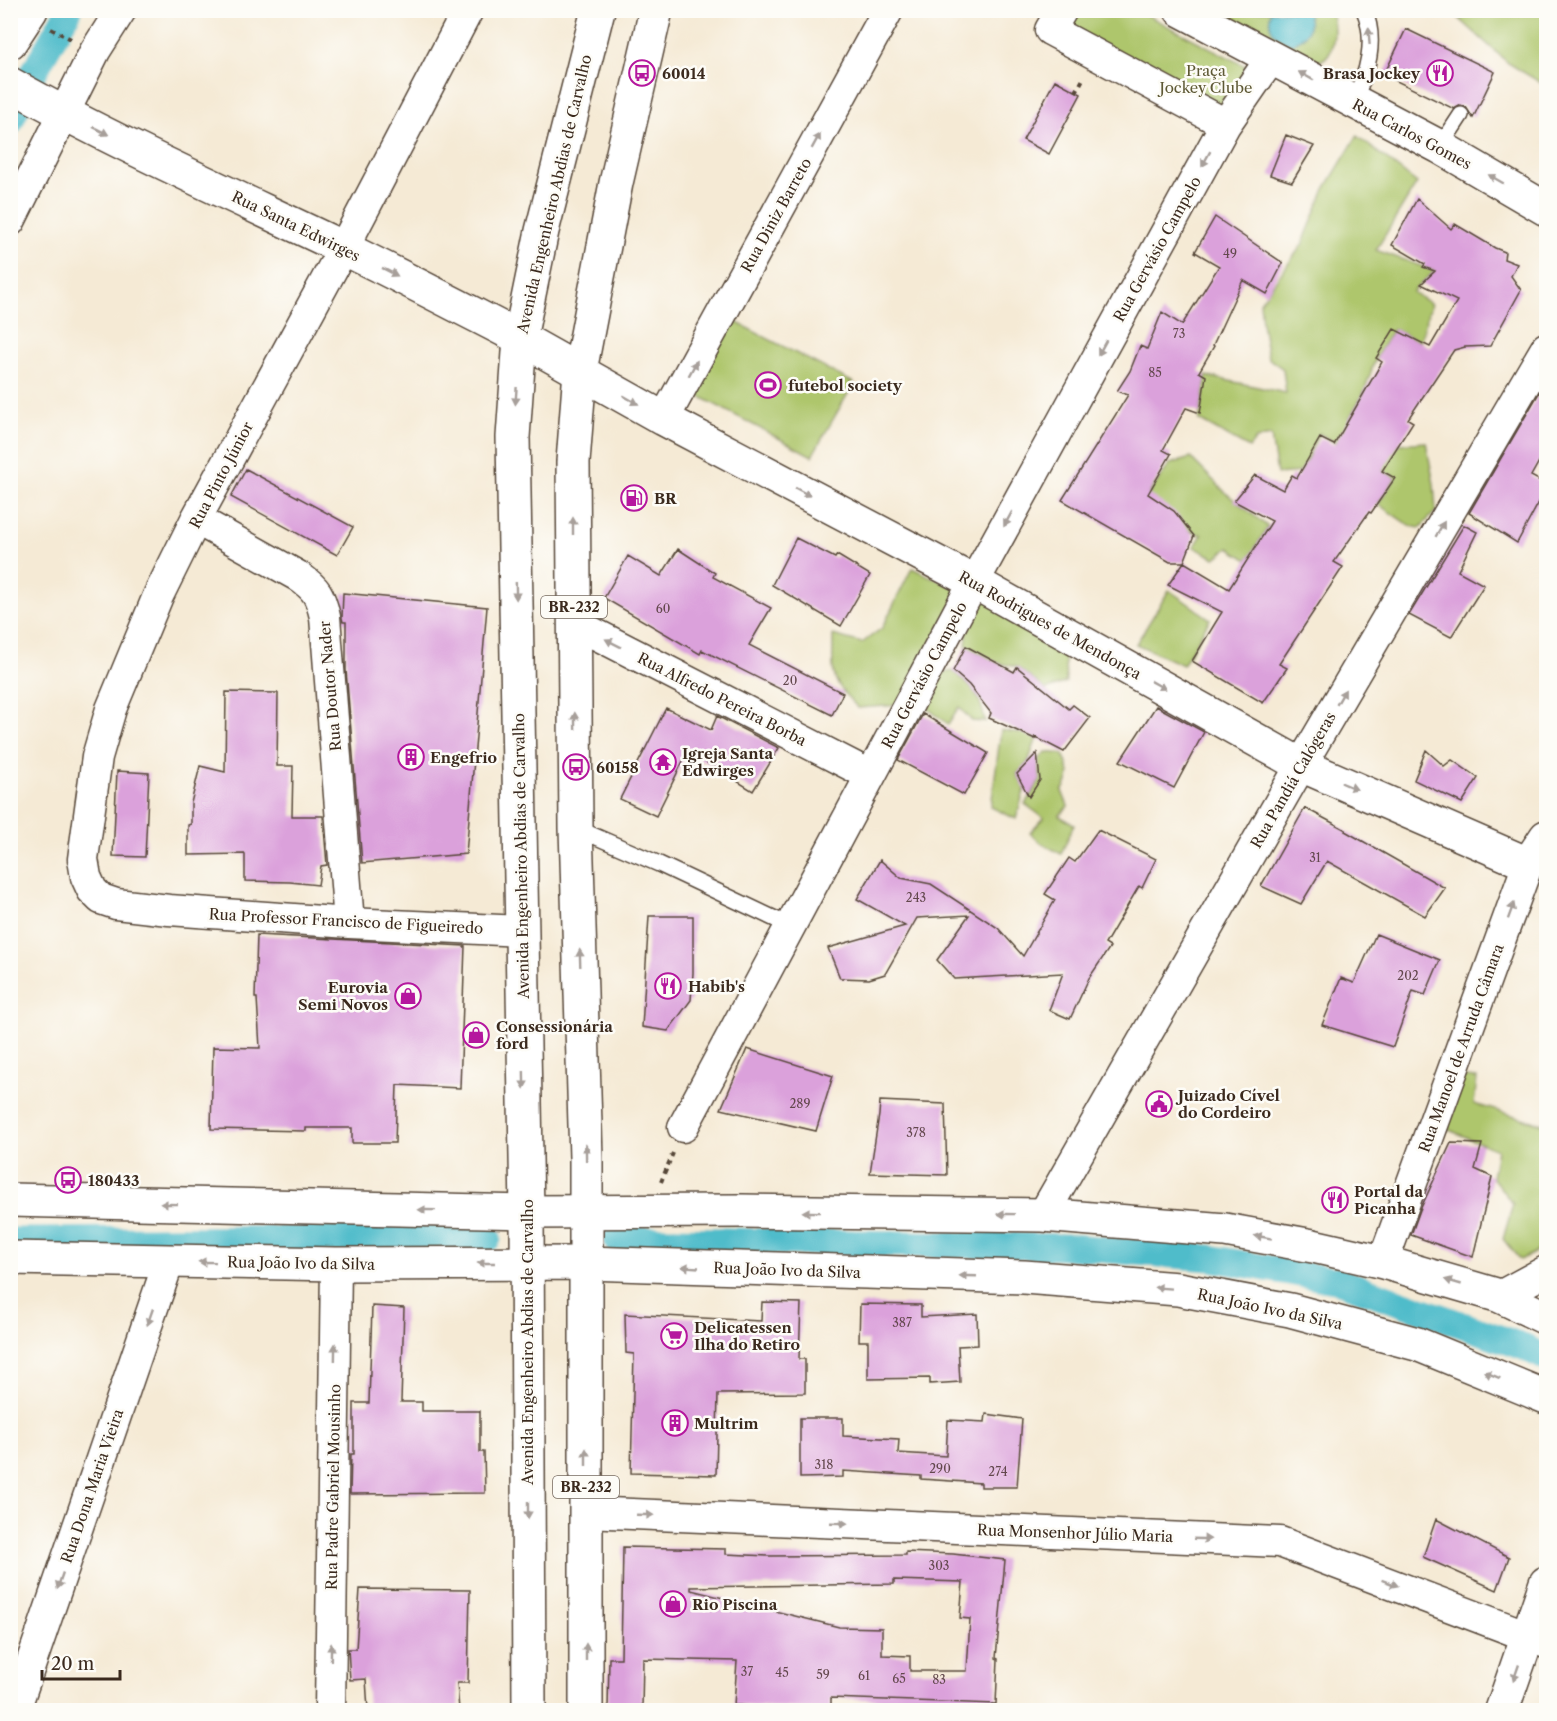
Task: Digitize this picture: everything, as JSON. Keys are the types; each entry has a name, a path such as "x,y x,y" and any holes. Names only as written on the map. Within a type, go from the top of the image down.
{"main road":[{"name":"Avenida Engenheiro Abdias de Carvalho","path":"529,1710 528,1263 513,437 520,338 542,231 598,10"},
{"name":"BR-232","path":"586,1710 587,1263 576,828 573,462 580,371 616,183 656,10"},
{"name":"Rua Carlos Gomes","path":"1187,12 1440,147 1546,208"},
{"path":"10,42 37,17"},
{"name":"Rua Santa Edwirges","path":"10,84 190,176 343,249 520,338 580,371"},
{"name":"Rua Rodrigues de Mendonça","path":"580,371 664,419 974,582 1301,765 1528,864"},
{"name":"Rua Manoel de Arruda Câmara","path":"1528,864 1546,837"},
{"path":"10,1200 527,1212 1043,1215 1225,1230 1313,1246 1383,1262 1500,1296 1546,1318"},
{"name":"Rua João Ivo da Silva","path":"10,1258 336,1264 587,1263 1024,1277 1178,1289 1290,1310 1417,1344 1546,1397"},
{"path":"1502,1710 1538,1639 1546,1583"}],"street":[{"path":"10,221 56,109 121,10"},
{"name":"Rua Pinto Júnior","path":"169,910 116,904 102,899 92,890 86,877 83,859 97,757 111,709 158,596 196,519 343,249 468,10"},
{"name":"Rua Diniz Barreto","path":"664,419 888,10"},
{"path":"1062,10 1050,30 1225,125"},
{"name":"Rua Gervásio Campelo","path":"683,1127 974,582 1225,125 1272,57"},
{"name":"Rua Pandiá Calógeras","path":"1043,1215 1301,765 1546,348"},
{"name":"Rua Doutor Nader","path":"196,519 298,576 310,584 320,596 325,617 349,922"},
{"name":"Rua Alfredo Pereira Borba","path":"574,623 870,775"},
{"name":"Rua Manoel de Arruda Câmara","path":"1383,1262 1528,864"},
{"name":"Rua Professor Francisco de Figueiredo","path":"169,910 522,931"},
{"name":"Rua Dona Maria Vieira","path":"15,1710 169,1261"},
{"name":"Rua Padre Gabriel Mousinho","path":"330,1710 336,1264"},
{"path":"1500,1296 1546,1271"},
{"name":"Rua Monsenhor Júlio Maria","path":"586,1512 1280,1542 1538,1639"}],"lane":[{"path":"1352,101 1367,69 1371,40 1364,10"},
{"path":"1440,147 1461,115"},
{"path":"576,828 659,864 790,926"}],"path":[{"path":"37,17 79,44"},
{"path":"650,1211 683,1127"}],"green space":[{"name":"Praça Jockey Clube","path":"1076,11 1139,11 1253,70 1220,121 1061,30"},
{"name":"Praça Jockey Clube","path":"1225,11 1331,11 1334,26 1333,43 1326,57 1312,62 1230,19"},
{"path":"1451,11 1546,11 1546,86 1508,63"},
{"path":"1357,136 1417,183 1376,250 1435,271 1412,292 1431,304 1420,342 1393,329 1376,358 1363,394 1349,419 1399,444 1426,442 1434,484 1436,511 1420,528 1410,526 1378,504 1395,478 1319,433 1301,472 1277,474 1271,436 1256,439 1249,448 1199,420 1206,376 1286,393 1283,369 1268,358 1260,302 1302,245 1325,189"},
{"name":"futebol society","path":"722,315 854,383 812,456 682,387"},
{"path":"1191,458 1226,493 1268,527 1248,560 1229,548 1215,558 1194,547 1202,535 1190,531 1148,495 1170,464"},
{"path":"912,568 960,590 901,705 858,708 841,689 834,675 833,635 862,643 882,628"},
{"path":"1169,590 1210,619 1183,665 1136,644"},
{"path":"981,596 1064,640 1066,682 1046,690 1017,667 994,662 966,646 969,614"},
{"path":"953,671 975,693 985,722 972,721 959,707 948,724 918,701 935,675"},
{"path":"1062,715 1037,738 1028,762 1017,774 1025,788 1016,819 991,807 1001,730 1021,733"},
{"path":"1046,752 1063,754 1068,769 1069,777 1062,791 1068,806 1059,816 1074,824 1061,854 1041,843 1030,833 1044,818 1025,804 1040,780 1038,760"},
{"path":"1464,1077 1477,1078 1474,1104 1546,1125 1546,1247 1520,1260 1503,1239 1513,1204 1492,1177 1497,1150 1442,1127"}],"water":[{"path":"1271,11 1307,11 1308,31 1292,44 1281,39 1271,28"}],"building":[{"name":"Brasa Jockey","path":"1406,29 1495,72 1473,118 1466,107 1461,105 1454,109 1384,75"},
{"path":"1055,80 1081,94 1049,154 1023,140"},
{"path":"1286,135 1314,146 1292,182 1270,175"},
{"path":"1417,199 1451,229 1455,224 1505,252 1504,259 1517,264 1511,276 1521,290 1490,346 1454,350 1408,419 1413,422 1382,471 1395,478 1334,562 1343,567 1279,664 1287,668 1263,703 1192,661 1222,612 1168,585 1184,562 1229,589 1272,521 1234,501 1255,475 1283,490 1292,475 1297,478 1320,438 1334,445 1382,362 1376,358 1394,329 1430,347 1457,301 1421,284 1435,271 1423,267 1425,264 1392,245"},
{"path":"1215,217 1283,263 1267,294 1243,280 1214,346 1199,372 1206,376 1200,413 1186,408 1163,450 1171,454 1148,494 1174,511 1194,536 1184,562 1170,562 1062,500 1128,395 1117,391 1130,371 1140,346 1147,349 1162,312 1182,325 1219,266 1195,252"},
{"path":"1546,381 1546,449 1531,476 1546,484 1546,489 1517,543 1469,513"},
{"path":"246,469 353,527 337,555 231,497"},
{"path":"1464,525 1477,532 1458,571 1484,585 1451,637 1409,615"},
{"path":"796,538 835,558 837,555 870,575 841,626 772,585"},
{"path":"678,549 715,573 713,577 771,608 749,645 843,693 832,715 702,650 700,654 604,598 628,556 661,576"},
{"name":"Engefrio","path":"343,593 487,607 466,854 362,863 346,670 346,622 343,622 342,618"},
{"path":"966,646 1014,672 1017,667 1069,709 1073,705 1090,718 1064,752 989,718 991,713 969,685 953,671"},
{"path":"226,692 278,693 277,766 293,766 292,816 323,816 327,865 321,866 318,885 245,881 245,854 188,855 188,825 191,824 191,803 200,766 225,772"},
{"path":"1156,706 1204,732 1174,788 1120,761"},
{"path":"666,708 711,730 717,716 779,748 753,791 688,751 656,816 620,799"},
{"path":"923,714 988,753 964,795 898,760"},
{"path":"1426,750 1444,766 1452,760 1478,778 1462,803 1414,780"},
{"path":"1037,753 1040,780 1029,797 1017,774"},
{"path":"117,771 149,773 145,857 113,856"},
{"path":"1305,808 1445,888 1425,916 1327,861 1301,904 1261,886"},
{"path":"1098,830 1156,859 1142,888 1139,886 1105,944 1110,947 1089,978 1070,1019 1049,1010 1063,973 954,979 937,960 969,915 917,918 885,974 869,979 840,978 828,948 905,926 857,899 880,860 901,878 931,884 998,928 1023,956 1055,900 1045,894 1069,858 1075,862"},
{"name":"Habib's","path":"649,916 693,916 691,1000 668,1031 642,1027"},
{"path":"1376,934 1440,960 1425,995 1413,991 1393,1047 1322,1025 1341,978 1354,983"},
{"path":"257,935 465,946 460,1088 397,1085 395,1143 352,1143 352,1128 306,1128 306,1131 211,1129 213,1047 260,1048 257,998 255,998"},
{"path":"747,1049 833,1076 816,1131 721,1109"},
{"path":"880,1101 945,1104 947,1175 870,1173"},
{"path":"1451,1143 1482,1144 1475,1169 1492,1177 1473,1257 1411,1235"},
{"path":"762,1302 801,1303 799,1359 805,1359 805,1393 718,1394 716,1475 631,1473 634,1354 626,1353 625,1314 761,1321"},
{"path":"860,1304 921,1305 921,1317 977,1314 978,1345 958,1346 960,1382 930,1384 930,1378 868,1379 868,1341 859,1341"},
{"path":"372,1306 404,1308 401,1402 422,1402 422,1411 480,1411 480,1452 484,1452 485,1493 350,1494 351,1454 354,1454 354,1403 369,1403"},
{"path":"986,1414 1022,1419 1017,1487 981,1487 981,1483 921,1479 921,1476 843,1471 843,1477 800,1478 800,1418 843,1418 843,1436 899,1439 898,1453 946,1456 948,1420 985,1422"},
{"path":"1436,1519 1509,1557 1497,1590 1423,1557"},
{"path":"623,1547 726,1549 726,1554 768,1556 906,1555 906,1552 1005,1560 996,1658 998,1659 996,1704 831,1698 831,1710 734,1705 737,1661 643,1659 642,1709 608,1709 609,1658 621,1658","holes":["894,1580 963,1582 960,1618 970,1619 967,1671 910,1671 910,1656 882,1655 882,1628 839,1627 691,1590 691,1587 894,1584"]},
{"path":"360,1589 470,1590 468,1683 457,1683 459,1710 368,1710 366,1679 350,1680 348,1649 356,1649"}],"waterway":[{"path":"10,122 27,84 69,10"},
{"path":"10,1241 488,1238"},
{"path":"616,1239 1071,1247 1210,1258 1340,1281 1524,1347 1546,1358"}],"place":[{"name":"60014","path":"642,73"},
{"name":"Brasa Jockey","path":"1440,73"},
{"name":"futebol society","path":"768,385"},
{"name":"BR","path":"634,498"},
{"name":"Engefrio","path":"411,757"},
{"name":"Igreja Santa Edwirges","path":"663,762"},
{"name":"60158","path":"576,767"},
{"name":"Habib's","path":"668,986"},
{"name":"Eurovia Semi Novos","path":"408,996"},
{"name":"Consessionária ford","path":"476,1035"},
{"name":"Juizado Cível do Cordeiro","path":"1159,1104"},
{"name":"180433","path":"68,1180"},
{"name":"Portal da Picanha","path":"1335,1200"},
{"name":"Delicatessen Ilha do Retiro","path":"674,1336"},
{"name":"Multrim","path":"675,1423"},
{"name":"Rio Piscina","path":"673,1604"}]}
